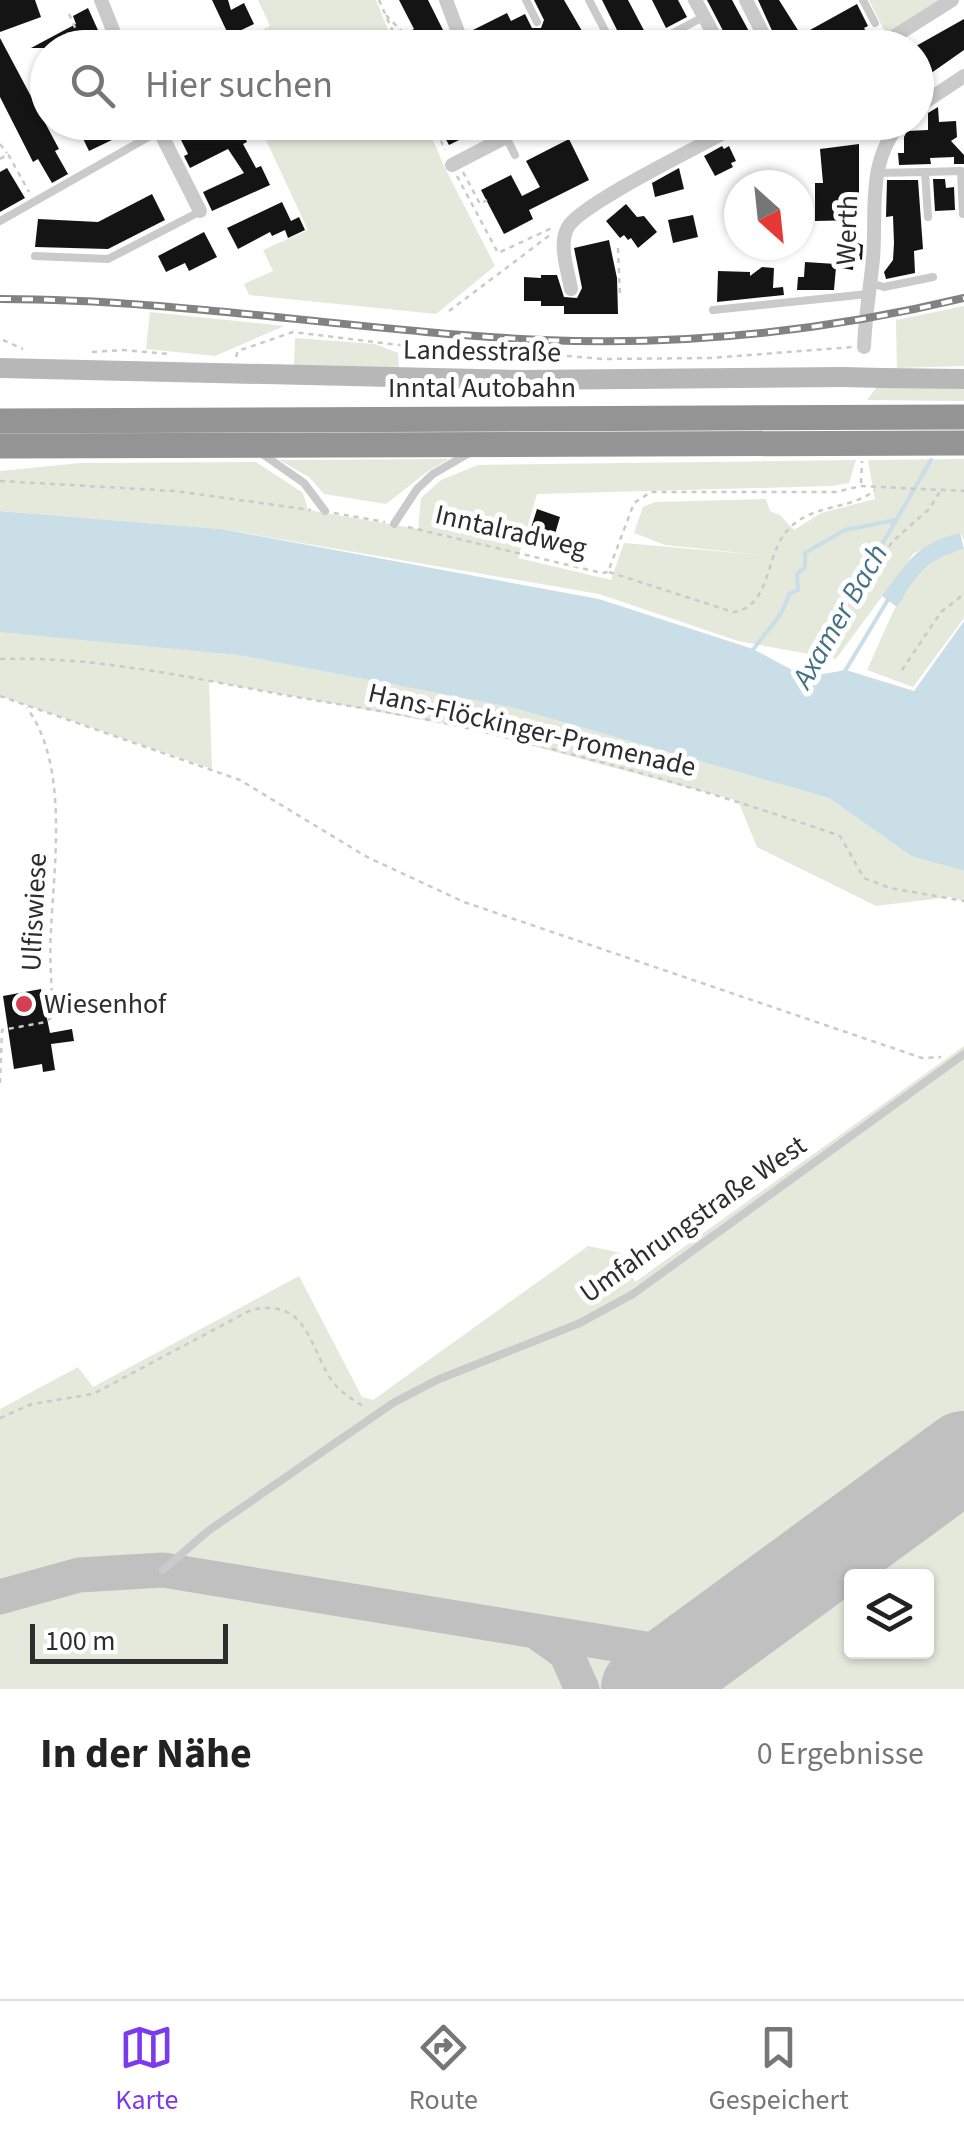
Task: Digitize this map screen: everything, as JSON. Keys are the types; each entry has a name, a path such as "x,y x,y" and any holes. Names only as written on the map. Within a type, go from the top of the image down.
{"highway":[{"name":"Inntal Autobahn","path":"0,421 964,417"},
{"name":"Inntal Autobahn","path":"0,446 964,443"}],"main road":[{"name":"Landesstraße","path":"0,368 522,380 964,379"}],"street":[{"path":"101,0 113,30"},
{"path":"446,0 457,30"},
{"path":"695,0 712,30"},
{"path":"746,0 761,30"},
{"path":"904,30 952,0"},
{"path":"934,96 964,76"},
{"path":"164,140 200,212"},
{"path":"455,163 500,140"},
{"path":"571,288 564,239 572,221 635,180 710,140"},
{"name":"Werth","path":"864,346 876,173 888,140"}],"lane":[{"path":"526,0 537,22"},
{"path":"590,0 605,30"},
{"path":"863,0 875,23"},
{"path":"679,30 705,16"},
{"path":"0,221 136,140"},
{"path":"507,140 514,154"},
{"path":"876,173 961,171 963,214"},
{"path":"925,172 928,217"},
{"path":"36,256 108,260 200,212"},
{"path":"713,310 884,288 933,277"},
{"path":"250,444 304,483 325,511"},
{"path":"394,524 417,488 482,444"},
{"name":"Umfahrungstraße West","path":"163,1570 189,1545 376,1414 438,1380 580,1323 620,1302 964,1054"}],"path":[{"path":"379,0 392,30"},
{"path":"384,12 400,30"},
{"path":"69,14 76,30"},
{"path":"443,140 480,204 481,208 475,210"},
{"path":"0,144 34,202"},
{"path":"0,159 8,154"},
{"path":"455,163 496,251 501,253 572,221"},
{"path":"480,204 487,200"},
{"path":"449,312 572,221"},
{"path":"618,248 620,297"},
{"path":"231,373 238,351 293,332 464,354 534,353 603,359 710,358 864,346"},
{"path":"861,486 862,460"},
{"name":"Inntalradweg","path":"0,481 175,491 325,511 602,573 608,572 634,503 651,492 836,492 861,486 964,491"},
{"path":"608,572 733,612 744,610 754,602 767,578 784,534 822,508 868,496 878,488"},
{"path":"816,638 832,645 892,542 930,509 941,490"},
{"path":"902,670 941,612 964,594"},
{"name":"Hans-Flöckinger-Promenade","path":"0,659 56,657 208,681 462,728 556,750 738,801 840,836 864,878 890,888 964,901"},
{"path":"0,696 240,780 378,863 464,902 922,1058 934,1060 947,1054"},
{"name":"Ulfiswiese","path":"0,1083 2,1030 46,1022 53,1016 50,951 56,818 40,732 26,707"},
{"path":"0,1418 32,1404 94,1394 250,1310 268,1306 281,1308 297,1319 309,1334 331,1380 343,1394 376,1414"}],"shaded area":[{"path":"258,0 376,0 388,30 262,30 270,26"},
{"path":"869,0 942,0 893,30 884,30"},
{"path":"266,140 433,140 495,266 436,314 249,295 244,284 273,271 263,250 308,230"},
{"path":"964,306 964,366 897,368 896,320"},
{"path":"150,312 284,326 215,356 146,349"},
{"path":"295,338 375,344 398,353 399,368 294,366"},
{"path":"964,386 964,401 867,400 877,387"},
{"path":"449,459 386,504 324,494 309,477 279,460"},
{"path":"964,459 964,540 960,533 914,553 836,659 738,641 599,594 221,529 0,511 0,471 80,463 256,462 303,493 308,510 418,529 421,498 441,480 478,465 856,460 849,483 831,486 537,494 518,558 611,580 624,543 761,555 665,545 634,533 643,507 655,502 766,499 770,511 780,515 794,530 821,513 875,499 868,460"},
{"path":"964,549 964,618 913,687 867,670 898,603 920,569"},
{"path":"0,632 238,655 510,707 829,798 911,856 964,871 964,901 950,897 876,906 757,847 738,801 462,727 209,681 212,769 0,696"},
{"path":"964,1046 964,1689 0,1689 0,1409 78,1367 93,1387 299,1276 362,1397 373,1400 588,1246 621,1253 635,1282"}],"water":[{"path":"0,511 221,529 599,599 753,649 805,677 846,670 914,691 964,621 964,871 911,856 829,798 510,707 238,655 0,632"},
{"path":"960,533 964,549 923,570 897,607 882,596 923,548"}],"building":[{"path":"0,0 35,0 41,17 0,32"},
{"path":"212,0 228,0 231,10 244,3 254,24 242,30 226,30"},
{"path":"399,0 428,0 443,30 414,29"},
{"path":"534,0 564,0 582,30 473,30 507,13 511,21 525,14 532,28 541,28 544,20"},
{"path":"602,0 628,0 644,30 617,30"},
{"path":"652,0 678,0 687,17 666,28"},
{"path":"707,0 732,0 748,30 723,30"},
{"path":"758,0 779,0 798,30 772,30"},
{"path":"857,4 868,26 810,30"},
{"path":"88,8 98,30 65,30 76,24 73,16"},
{"path":"964,19 964,50 934,71 934,36"},
{"path":"0,38 30,94 30,140 54,140 59,149 55,151 68,174 52,183 38,159 33,162 0,97"},
{"path":"938,107 939,122 956,121 957,137 951,141 964,155 964,164 954,164 954,157 930,158 931,164 899,165 898,153 904,153 904,140 934,140 934,109"},
{"path":"84,140 112,140 89,151"},
{"path":"181,140 246,140 243,144 270,185 212,211 203,192 244,173 228,149 190,168 184,156 188,154"},
{"path":"569,140 589,180 529,210 533,219 504,234 481,190 511,175 522,196 540,187 526,161"},
{"path":"859,144 859,220 815,221 815,183 823,183 820,149"},
{"path":"729,146 736,161 731,163 733,167 715,176 704,156"},
{"path":"7,168 25,198 0,212 0,172"},
{"path":"679,168 684,189 655,197 652,183"},
{"path":"933,179 945,179 946,188 954,187 955,210 935,211"},
{"path":"887,180 918,180 923,249 914,251 915,273 886,279 884,272 893,260 894,243 893,216 886,217"},
{"path":"152,194 165,220 108,249 35,247 38,219 98,222"},
{"path":"282,202 291,221 299,217 305,230 288,238 285,230 272,236 270,232 238,249 227,228"},
{"path":"626,204 637,217 644,216 657,232 638,248 631,238 620,238 606,221"},
{"path":"693,215 698,237 673,243 668,220"},
{"path":"204,232 217,257 189,271 185,263 166,272 158,256"},
{"path":"609,240 617,278 618,314 564,314 564,306 524,301 524,277 541,275 557,275 564,297 577,298 582,288 574,248"},
{"path":"852,241 863,245 862,260 854,257 853,270 836,267 834,290 797,290 798,277 804,277 805,262 836,264 838,246 850,248"},
{"path":"762,267 774,268 773,288 783,287 784,295 717,302 718,271 750,272 750,276"},
{"path":"537,509 560,517 555,534 550,532 548,537 530,531"},
{"path":"41,989 50,1033 72,1029 74,1041 51,1044 55,1070 43,1072 42,1064 14,1069 3,996"}],"waterway":[{"name":"Axamer Bach","path":"803,680 931,460"},
{"name":"Axamer Bach","path":"751,653 778,617 789,594 798,590 797,574 805,567 805,553 845,530 896,520"},
{"path":"845,671 889,598"}],"taxiway":[{"path":"0,1597 79,1575 163,1570 670,1653 692,1650 721,1635"},
{"path":"538,1633 566,1653 582,1689"}],"runway":[{"path":"646,1689 964,1456"}],"railway":[{"path":"0,299 136,304 475,336 649,341 808,327 964,298"}],"place":[{"name":"Wiesenhof","path":"24,1004"}]}
